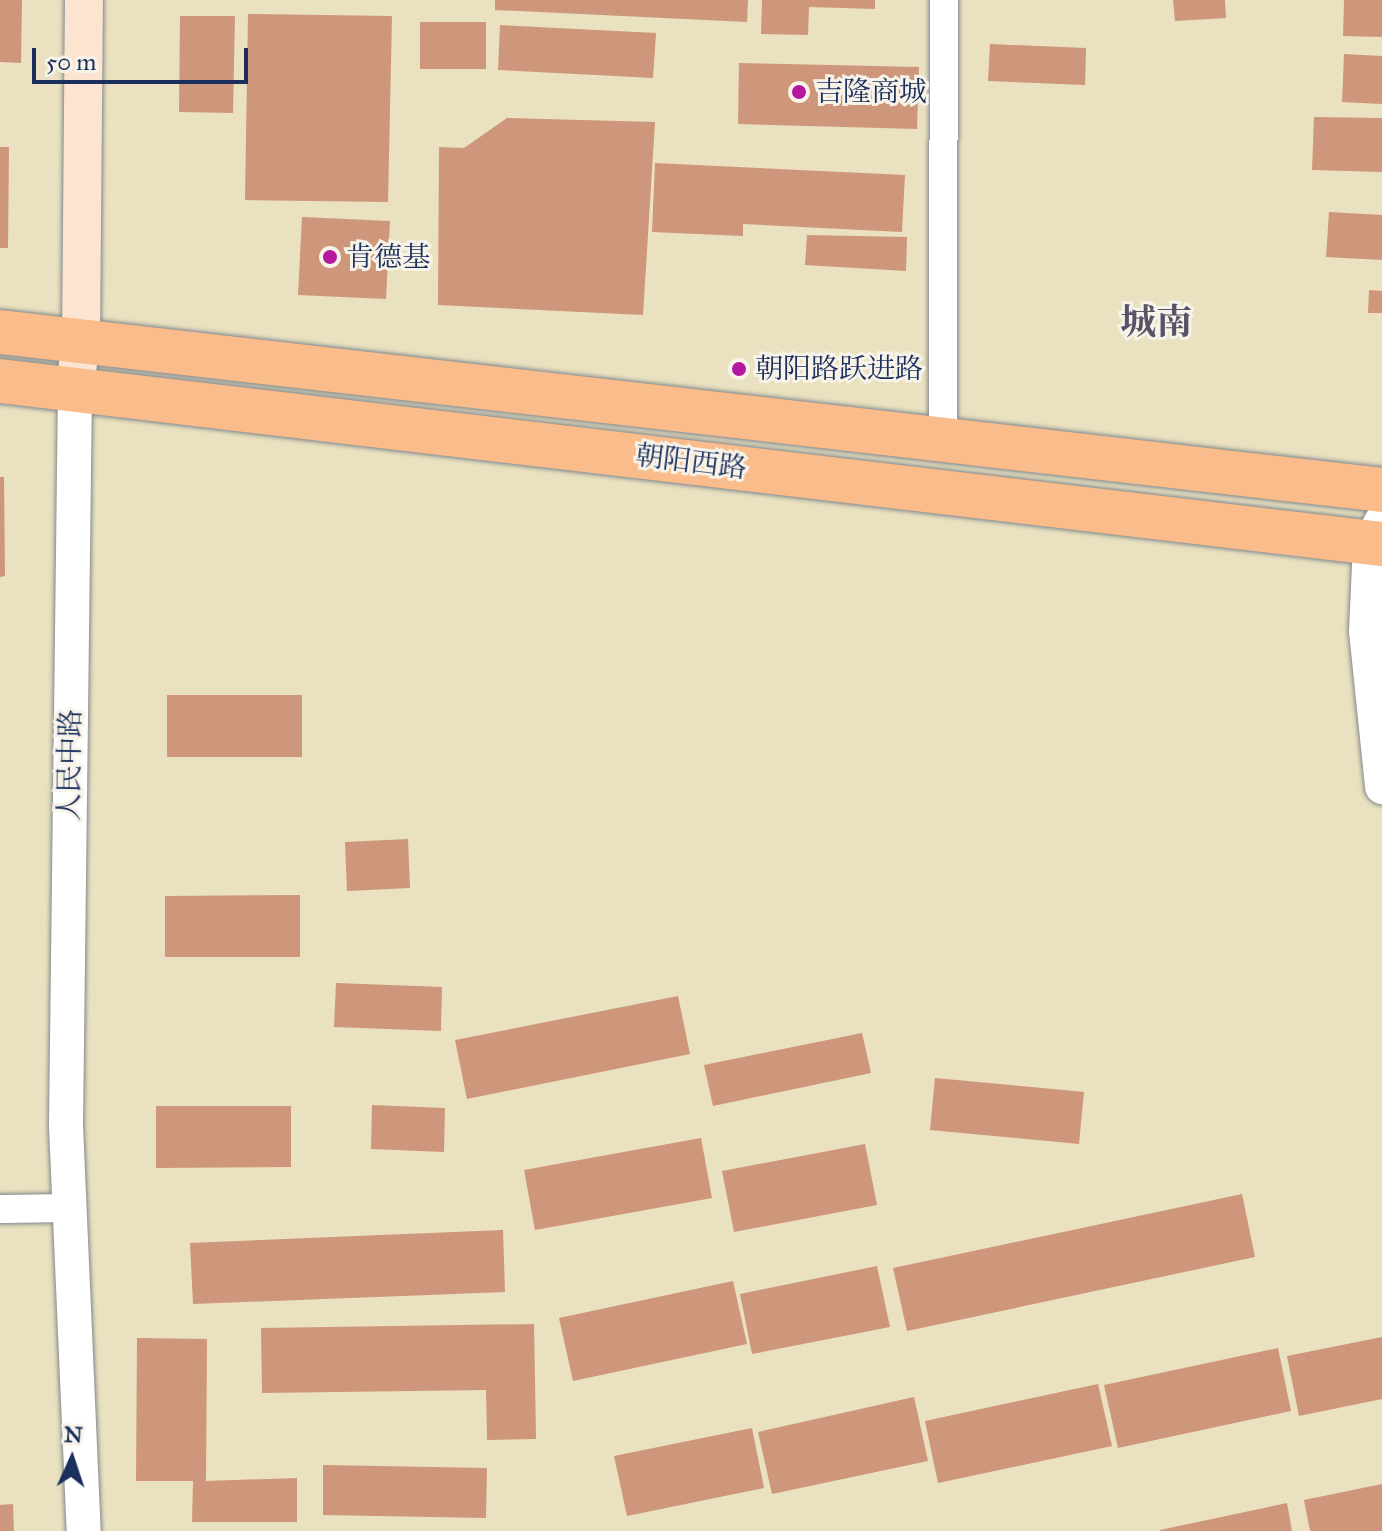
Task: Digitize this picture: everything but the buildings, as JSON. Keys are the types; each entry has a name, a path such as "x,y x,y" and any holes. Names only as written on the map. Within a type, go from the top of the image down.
{"main road":[{"name":"人民中路","path":"75,388 81,339 84,0"},
{"name":"朝阳西路","path":"0,332 943,436 1382,490"},
{"name":"朝阳西路","path":"0,381 1378,536"}],"street":[{"path":"943,436 944,0"},
{"name":"人民中路","path":"75,388 69,1208 84,1531"},
{"path":"1378,536 1366,631 1382,787"},
{"path":"0,1209 69,1208"}],"place":[{"name":"吉隆商城","path":"799,92"},
{"name":"肯德基","path":"330,257"},
{"name":"朝阳路跃进路","path":"739,369"}],"district":[{"name":"城南","path":"1156,323"}]}
